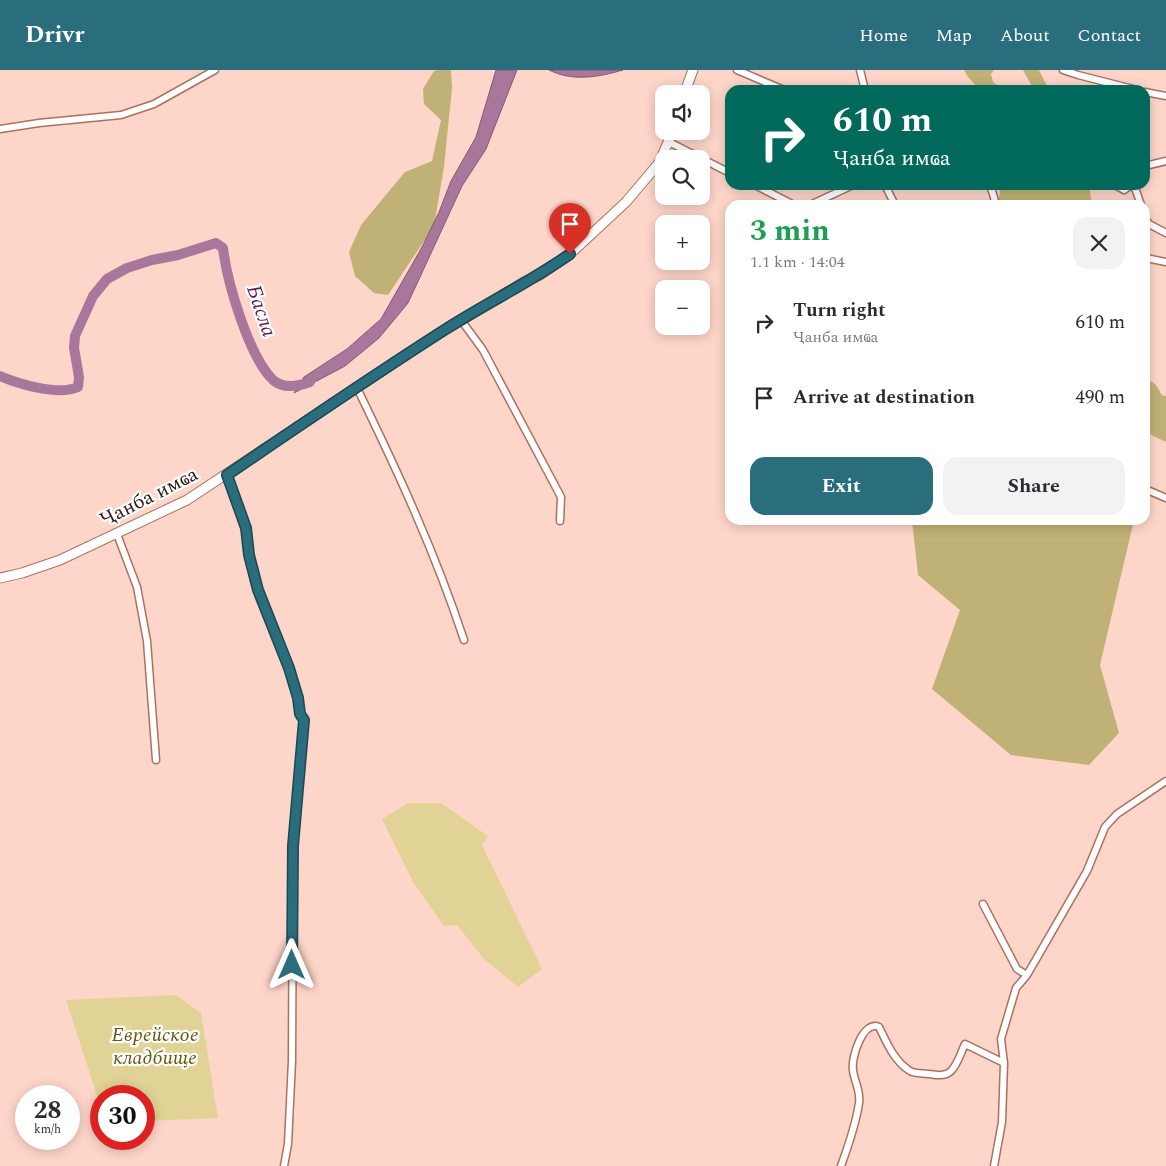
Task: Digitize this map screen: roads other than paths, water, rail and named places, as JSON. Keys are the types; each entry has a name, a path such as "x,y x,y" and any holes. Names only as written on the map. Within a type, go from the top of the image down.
{"street":[{"path":"0,129 40,123 121,116 154,104 215,70"},
{"path":"687,85 693,70"},
{"path":"737,70 772,85"},
{"path":"860,70 864,85"},
{"path":"1063,70 1115,85"},
{"path":"1150,93 1166,96"},
{"path":"669,142 725,170"},
{"name":"Ҷанба имҩа","path":"0,578 22,573 60,560 187,500 461,320 524,282 540,275 570,254 626,202 659,163 669,142"},
{"path":"1150,165 1166,161"},
{"path":"765,190 784,200"},
{"path":"821,200 842,190"},
{"path":"1150,225 1166,233"},
{"path":"1150,259 1166,262"},
{"path":"461,320 483,350 561,497 560,521"},
{"path":"356,388 420,520 452,602 464,640"},
{"path":"227,475 246,528 249,555 258,590 289,668 298,698 300,714 304,720 293,846 292,1061 288,1144 284,1166"},
{"path":"1150,491 1166,498"},
{"path":"117,534 137,588 147,641 156,760"},
{"path":"994,1166 1002,1122 1004,1063 1001,1039 1016,988 1026,975 1087,870 1105,827 1117,814 1166,781"},
{"path":"983,904 1017,969 1026,975"},
{"path":"841,1166 854,1128 860,1100 859,1090 852,1069 854,1059 857,1047 870,1026 879,1027 894,1056 914,1072 939,1076 946,1074 951,1071 957,1062 965,1044 1004,1063"}],"waterway":[{"name":"Басла","path":"0,376 50,390 78,387 79,377 74,348 75,336 93,296 107,279 127,268 216,243 223,248 229,280 240,318 264,369 273,380 281,385 296,385 310,382"}],"park label":[{"name":"Еврейское кладбище","path":"155,1046"}]}
